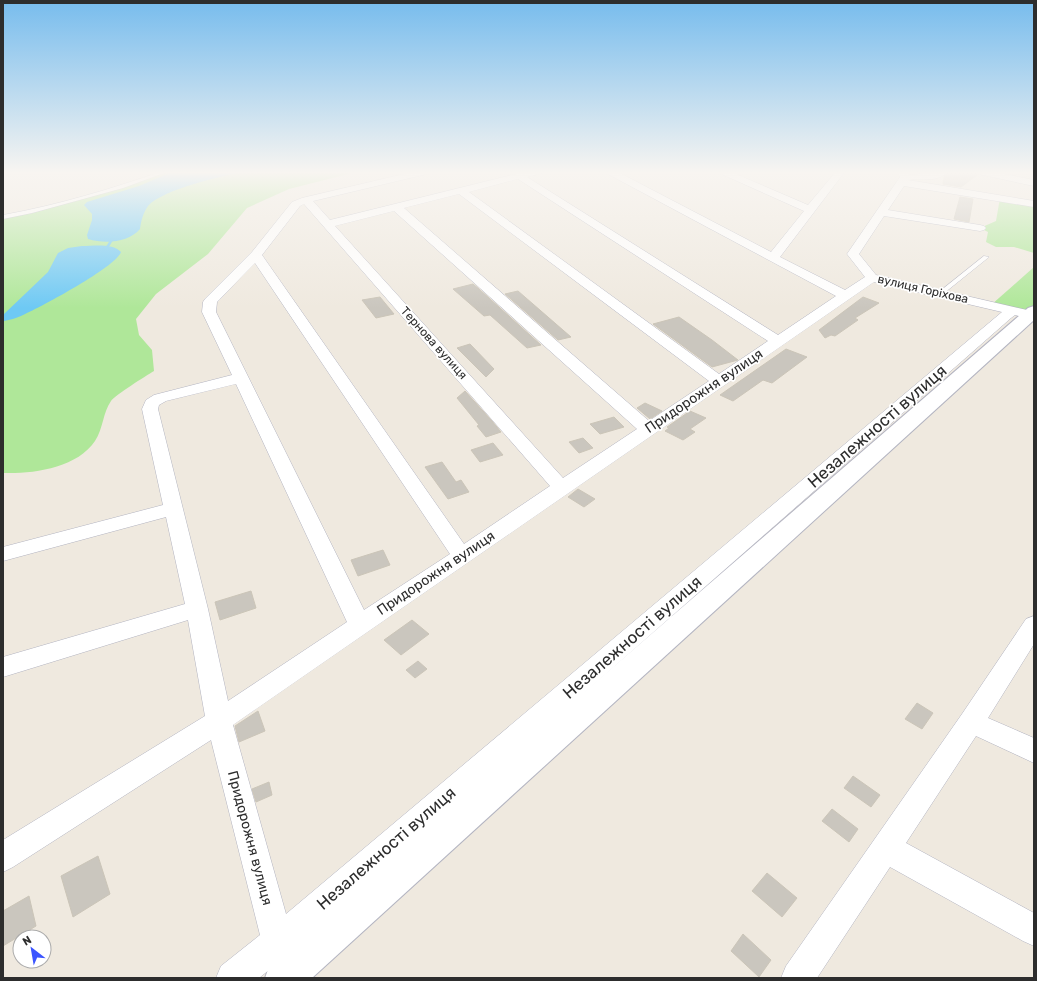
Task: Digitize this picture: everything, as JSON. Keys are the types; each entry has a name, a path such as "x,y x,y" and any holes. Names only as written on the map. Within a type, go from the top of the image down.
{"main road":[{"path":"285,977 1026,312"}],"street":[{"path":"285,217 256,255 214,297 209,307 209,312 360,625"},
{"name":"Тернова вулиця","path":"322,217 562,488"},
{"path":"329,224 357,217"},
{"path":"407,217 648,430"},
{"path":"496,217 719,381"},
{"path":"583,217 778,341"},
{"path":"695,217 845,296"},
{"path":"773,258 805,217"},
{"name":"вулиця Горіхова","path":"879,217 853,254 872,278 1026,312"},
{"path":"911,217 980,228"},
{"path":"256,255 462,556"},
{"name":"Придорожня вулиця","path":"285,977 278,942 219,721 872,278"},
{"name":"Незалежності вулиця","path":"233,978 278,942 994,325 1026,312"},
{"path":"3,857 219,721 197,608 150,406 160,398 240,378"},
{"path":"3,554 173,508"},
{"path":"3,667 197,608"},
{"path":"798,978 971,722 1034,625"},
{"path":"971,722 1034,751"},
{"path":"886,848 1034,930"}],"lane":[{"path":"942,293 986,257"}],"green space":[{"path":"3,217 240,217 208,254 156,294 136,319 139,335 152,350 154,371 124,390 111,401 106,410 100,431 95,441 77,458 54,468 15,473 3,473"},
{"path":"997,217 1034,217 1034,253 1014,247 996,247 986,242 988,232 980,228 996,221"},
{"path":"1034,267 1034,311 991,305"}],"water":[{"path":"92,217 143,217 140,229 135,234 123,240 109,242 88,239 87,235"},
{"path":"82,246 108,246 118,249 121,252 116,259 106,267 76,287 21,316 4,321 3,315 48,272 58,253 68,248"}],"building":[{"path":"955,217 970,217 969,222 954,219"},
{"path":"473,284 541,345 527,348 490,315 484,316 453,289"},
{"path":"518,291 571,337 558,340 505,294"},
{"path":"380,297 394,314 376,318 362,300"},
{"path":"863,297 879,303 855,318 858,320 835,336 831,335 825,338 819,330"},
{"path":"679,317 738,360 712,367 653,324"},
{"path":"470,344 494,369 486,377 457,348"},
{"path":"786,349 807,357 772,383 763,380 733,401 720,395"},
{"path":"465,391 501,432 486,437 477,426 479,425 457,398"},
{"path":"645,403 662,411 650,419 637,408"},
{"path":"690,411 706,418 690,429 695,432 683,440 665,431 669,428 667,427"},
{"path":"614,417 624,427 600,434 590,424"},
{"path":"583,438 593,448 579,453 569,442"},
{"path":"493,443 503,455 480,462 471,450"},
{"path":"442,462 456,482 461,480 469,492 448,499 425,467"},
{"path":"578,489 595,499 584,507 568,497"},
{"path":"383,550 390,565 358,576 351,560"},
{"path":"251,591 256,608 220,620 215,602"},
{"path":"412,620 429,634 401,655 384,640"},
{"path":"418,661 427,669 415,678 406,670"},
{"path":"917,703 933,713 922,729 905,719"},
{"path":"258,711 265,731 239,742 235,726"},
{"path":"853,776 880,795 871,807 844,788"},
{"path":"269,782 272,795 256,802 252,789"},
{"path":"832,809 858,829 849,842 822,821"},
{"path":"98,856 110,894 73,917 61,876"},
{"path":"767,873 797,898 782,917 752,891"},
{"path":"29,896 36,926 31,929 12,929 12,941 3,946 3,911"},
{"path":"743,934 771,960 759,977 731,951"}],"waterway":[{"path":"104,249 108,246 114,236"}]}
